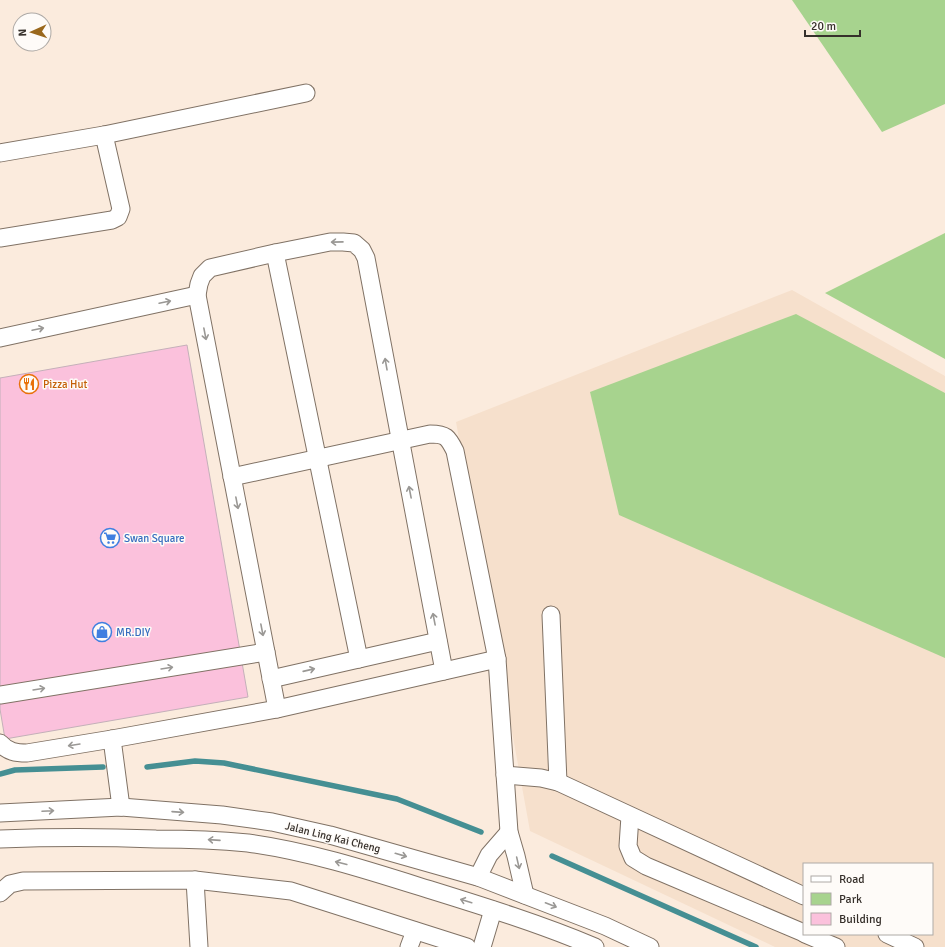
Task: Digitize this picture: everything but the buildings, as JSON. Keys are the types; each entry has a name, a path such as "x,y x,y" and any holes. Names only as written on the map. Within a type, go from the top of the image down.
{"street":[{"path":"0,153 104,135 306,94"},
{"path":"0,238 112,220 118,217 121,209 104,135"},
{"path":"277,709 198,295 199,284 202,276 210,268 275,253 330,242 354,243 362,250 366,258 444,671"},
{"path":"275,253 359,659"},
{"path":"0,338 198,295"},
{"path":"232,477 430,434 440,434 449,439 455,451 496,660 509,832 526,895"},
{"path":"551,615 558,782"},
{"path":"271,679 438,641"},
{"path":"0,695 266,652"},
{"path":"0,743 3,747 13,753 27,753 112,739 277,709 496,660"},
{"path":"112,739 121,808"},
{"path":"505,775 541,778 558,782 803,896"},
{"name":"Jalan Ling Kai Cheng","path":"5,813 121,808 222,815 272,822 330,835 478,877 605,926 650,947"},
{"path":"630,816 628,846 633,858 646,866 803,933"},
{"path":"478,877 489,855 509,832"},
{"name":"Jalan Ling Kai Cheng","path":"5,839 106,837 208,840 248,843 294,851 356,867 493,910 558,932 595,947"},
{"path":"0,893 10,884 23,881 195,880 291,891 467,947"},
{"path":"195,880 199,947"},
{"path":"482,947 493,910"},
{"path":"409,947 415,931"},
{"path":"807,935 836,947"},
{"path":"889,935 915,947"}],"shaded area":[{"path":"792,290 945,376 945,947 775,947 530,831 456,422"}],"green space":[{"path":"792,0 945,0 945,104 882,132"},
{"path":"945,233 945,359 825,293"},
{"path":"796,314 945,393 945,658 619,515 590,392"}],"waterway":[{"path":"147,767 195,761 224,763 397,799 481,832"},
{"path":"0,774 15,770 103,767"},
{"path":"552,856 756,947"}],"place":[{"name":"Pizza Hut","path":"29,384"},
{"name":"Swan Square","path":"110,538"},
{"name":"MR.DIY","path":"102,632"}]}
